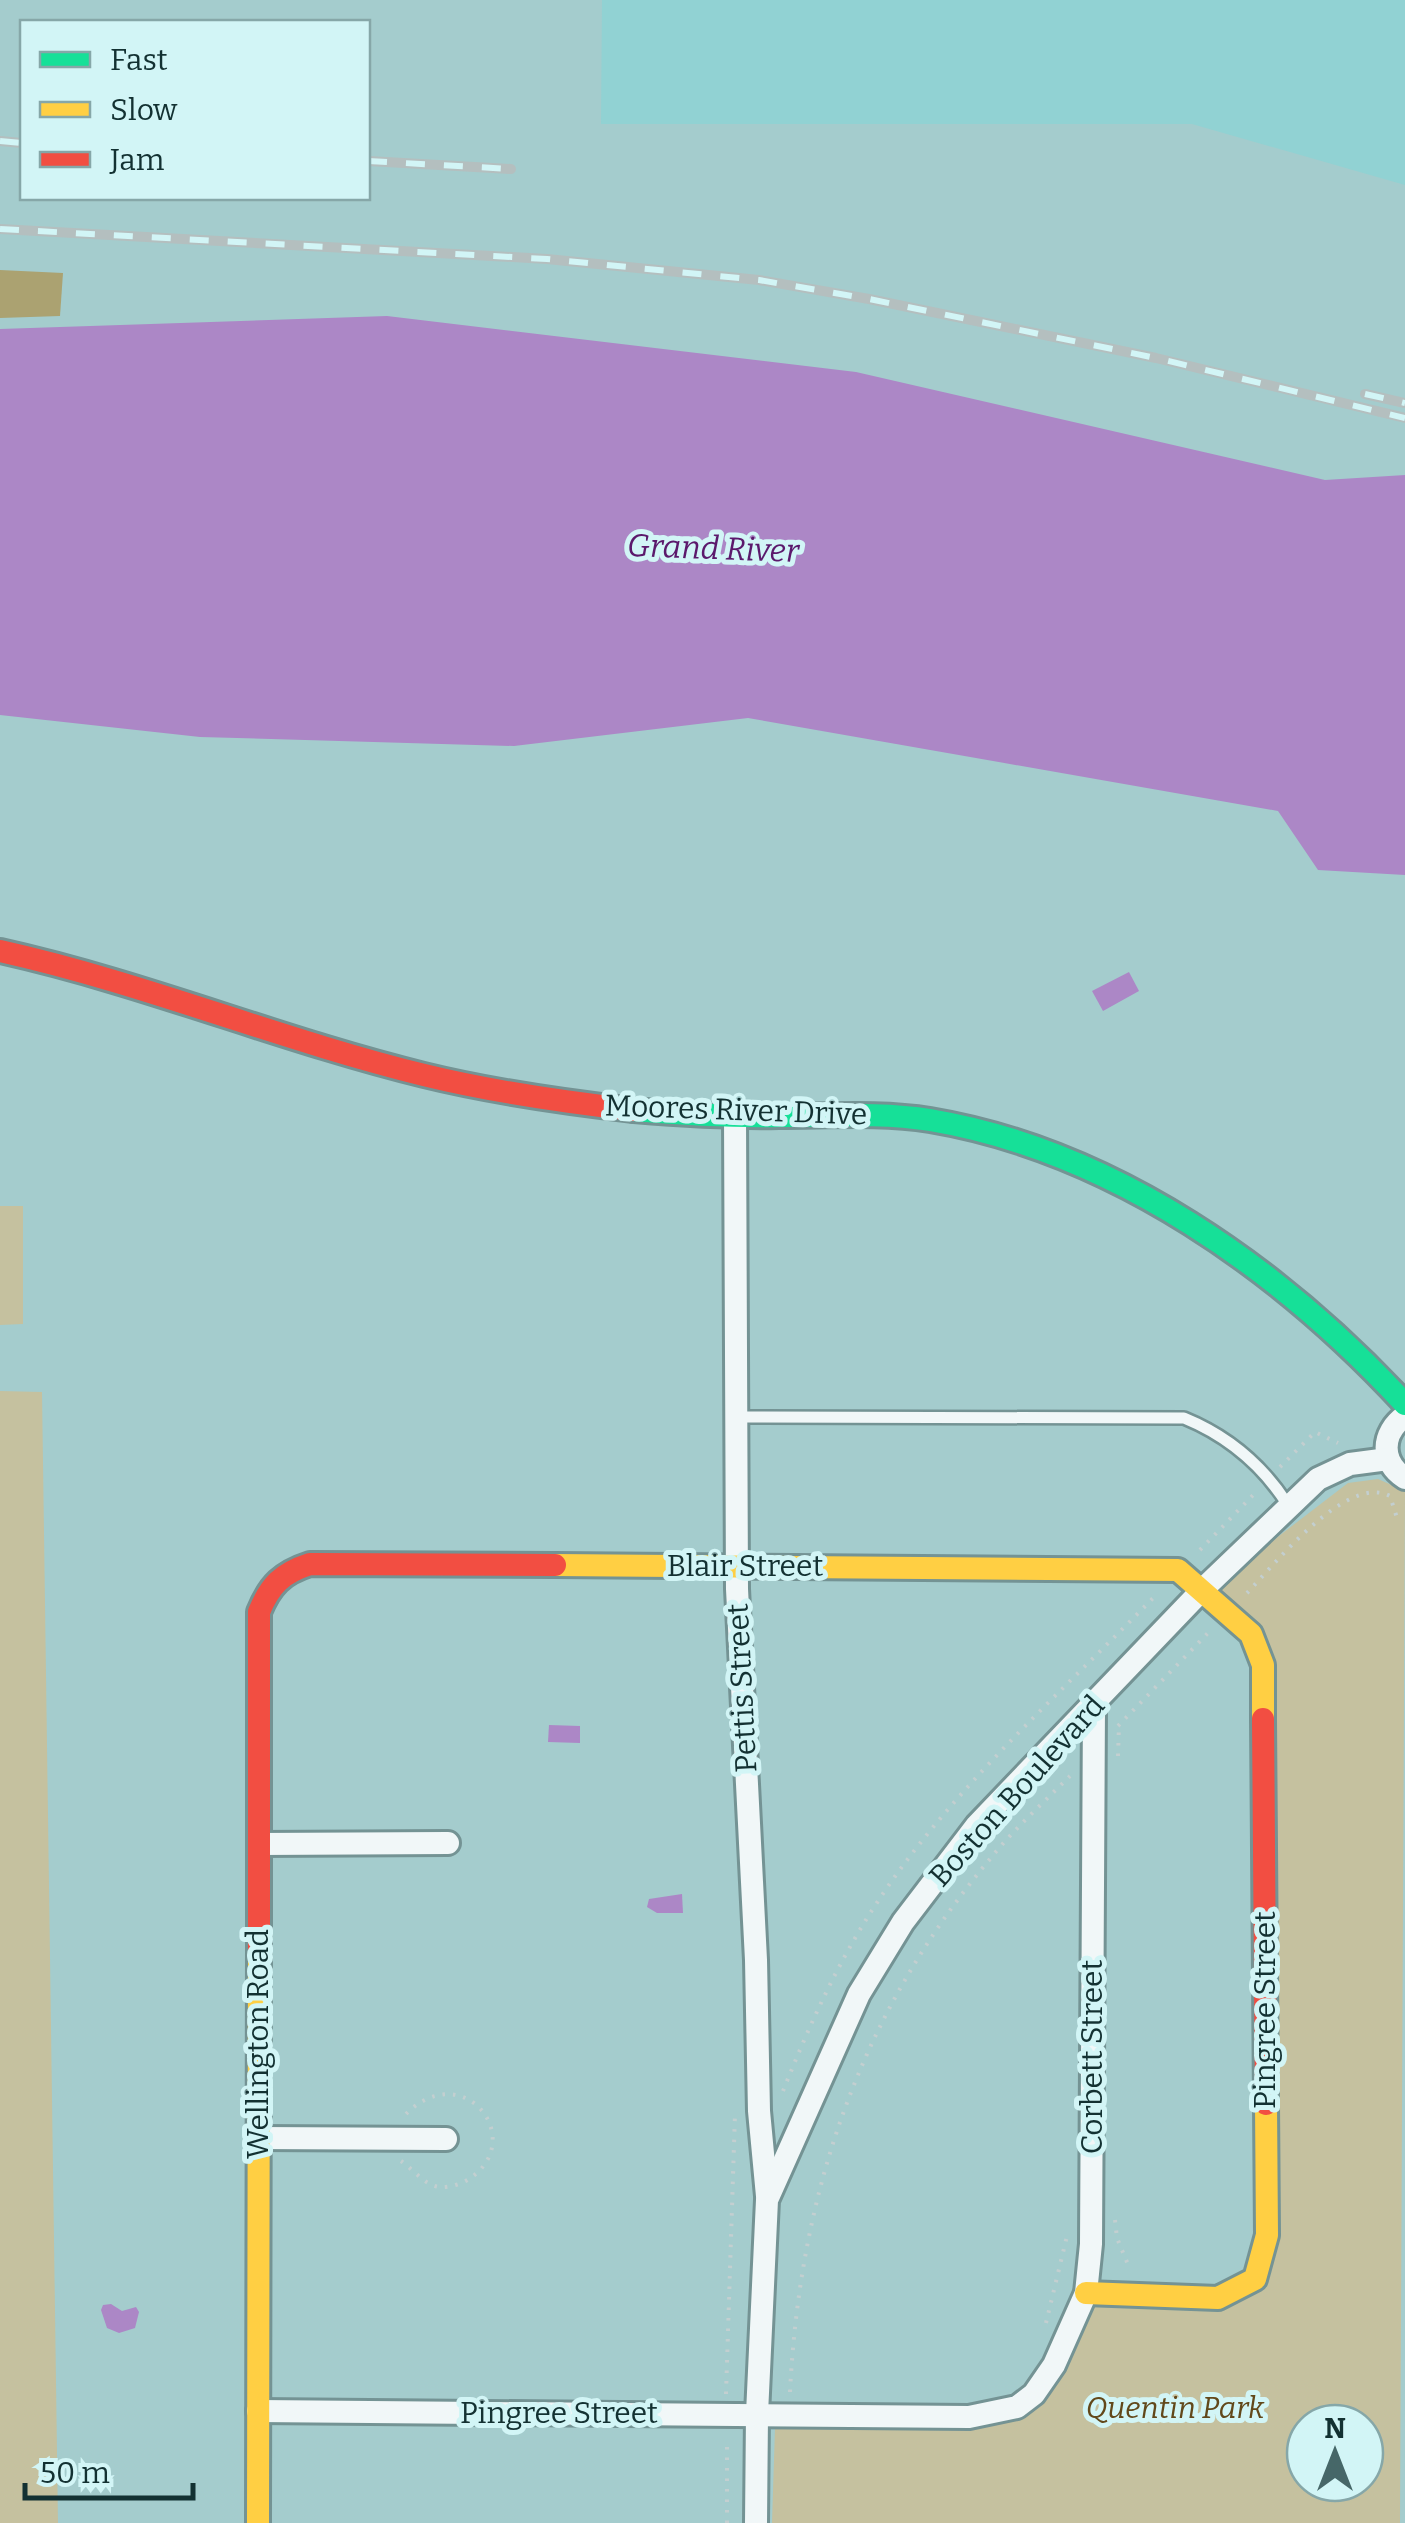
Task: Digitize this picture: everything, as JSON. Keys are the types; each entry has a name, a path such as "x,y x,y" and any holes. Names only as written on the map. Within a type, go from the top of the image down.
{"street":[{"name":"Moores River Drive","path":"0,951 160,990 387,1067 548,1100 735,1116 874,1114 981,1130 1101,1176 1166,1209 1283,1289 1381,1375 1405,1404"},
{"name":"Pettis Street","path":"735,1116 737,1566 756,1960 759,2111 767,2200"},
{"path":"1405,1416 1388,1436 1388,1459 1405,1478"},
{"name":"Boston Boulevard","path":"756,2523 767,2200 859,1994 902,1922 977,1825 1202,1590 1318,1479 1350,1464 1388,1459"},
{"name":"Blair Street","path":"283,1572 310,1564 1168,1569 1178,1570 1202,1590"},
{"name":"Wellington Road","path":"258,2523 258,1612 269,1586 283,1572"},
{"name":"Pingree Street","path":"1086,2293 1218,2298 1255,2279 1267,2235 1262,1665 1251,1634 1202,1590"},
{"name":"Corbett Street","path":"1034,2394 1054,2365 1086,2293 1091,2244 1094,1706"},
{"path":"259,1844 448,1843"},
{"path":"258,2138 446,2139"},
{"name":"Pingree Street","path":"258,2411 969,2417 1017,2408 1034,2394"}],"lane":[{"path":"738,1417 1184,1418 1214,1430 1270,1478 1288,1505"}],"path":[{"path":"1094,1751 1316,1522 1362,1492 1380,1491 1390,1496 1398,1521"},
{"path":"1184,1547 1203,1547"},
{"path":"1140,1592 1160,1592"},
{"path":"1118,1764 1119,1725"},
{"path":"788,2414 794,2326 811,2216 834,2132 869,2048 914,1966 992,1856 1074,1772 1074,1791"},
{"path":"726,2523 735,2110"},
{"path":"1114,2208 1117,2238 1127,2266 1137,2273"},
{"path":"1044,2331 1068,2229"}],"shaded area":[{"path":"602,0 1405,0 1405,185 1192,124 601,124"},
{"path":"0,270 63,273 60,316 0,318"}],"green space":[{"path":"0,1206 23,1206 23,1324 0,1325"},
{"path":"0,1391 42,1392 58,2523 0,2523"},
{"name":"Quentin Park","path":"1378,1479 1405,1491 1400,2523 772,2523 775,2428 970,2413 1036,2399 1077,2344 1089,2291 1227,2293 1262,2252 1262,1674 1206,1592 1348,1483"}],"water":[{"name":"Grand River","path":"387,316 856,372 1325,480 1405,475 1405,875 1318,870 1278,811 748,718 514,746 200,737 0,715 0,329"},
{"path":"1129,972 1139,991 1103,1011 1092,991"},
{"path":"549,1725 580,1726 580,1743 548,1742"},
{"path":"682,1894 683,1913 657,1913 647,1907 649,1899"},
{"path":"111,2304 122,2311 136,2307 139,2312 135,2328 119,2333 107,2328 101,2310 103,2305"}],"railway":[{"path":"0,141 20,143"},
{"path":"370,161 511,169"},
{"path":"0,229 547,259 759,280 1156,358 1405,418"},
{"path":"1365,394 1405,403"}],"traffic: fast":[{"path":"634,1110 930,1120 998,1136 1064,1159 1128,1188 1249,1263 1304,1307 1405,1404"}],"traffic: slow":[{"path":"555,1565 1178,1570 1251,1634 1263,1665 1263,1719"},
{"path":"258,2523 259,1950"},
{"path":"1086,2293 1218,2298 1255,2279 1267,2235 1266,2104"}],"traffic: jam":[{"path":"0,951 107,979 424,1075 529,1096 634,1110"},
{"path":"259,1950 259,1612 273,1587 284,1576 310,1564 555,1565"},
{"path":"1263,1719 1266,2104"}]}
